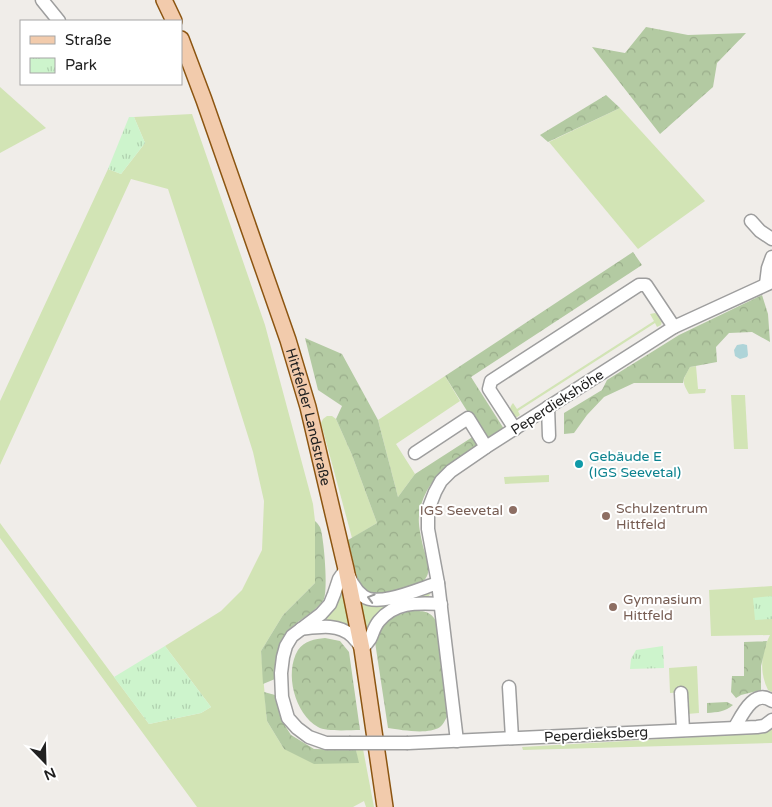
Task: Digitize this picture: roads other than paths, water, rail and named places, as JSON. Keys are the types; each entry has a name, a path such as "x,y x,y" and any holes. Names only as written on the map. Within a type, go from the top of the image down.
{"main road":[{"path":"164,0 174,20"},
{"name":"Hittfelder Landstraße","path":"182,42 208,109 288,340 308,407 346,569 362,648 386,807"}],"street":[{"path":"39,1 58,20"},
{"path":"751,221 760,231 772,239"},
{"path":"769,283 768,268 772,257"},
{"name":"Peperdiekshöhe","path":"457,741 441,604 427,517 434,492 441,481 451,471 486,447 674,327 769,283"},
{"path":"515,429 489,389 491,381 631,290 639,285 646,285 674,327"},
{"path":"548,407 549,436"},
{"path":"415,453 468,418 486,447"},
{"path":"438,583 387,600 374,600 364,597 355,588 346,569 339,579 330,604 321,614 292,636 286,646 281,673 282,697 288,718 297,728 309,737 326,743 457,741"},
{"path":"301,629 321,627 341,629 351,635 362,648 370,639 378,622 390,610 411,604 441,604"},
{"path":"509,687 512,738"},
{"path":"681,693 683,730"},
{"path":"735,727 746,708 753,701 764,697 772,702"},
{"name":"Peperdieksberg","path":"457,741 764,726 772,720"}],"water":[{"path":"737,345 747,345 748,355 740,359 735,356 734,350"}],"place":[{"name":"Gebäude E (IGS Seevetal)","path":"579,464"},
{"name":"IGS Seevetal","path":"513,510"},
{"name":"Schulzentrum Hittfeld","path":"606,516"},
{"name":"Gymnasium Hittfeld","path":"613,607"}]}
